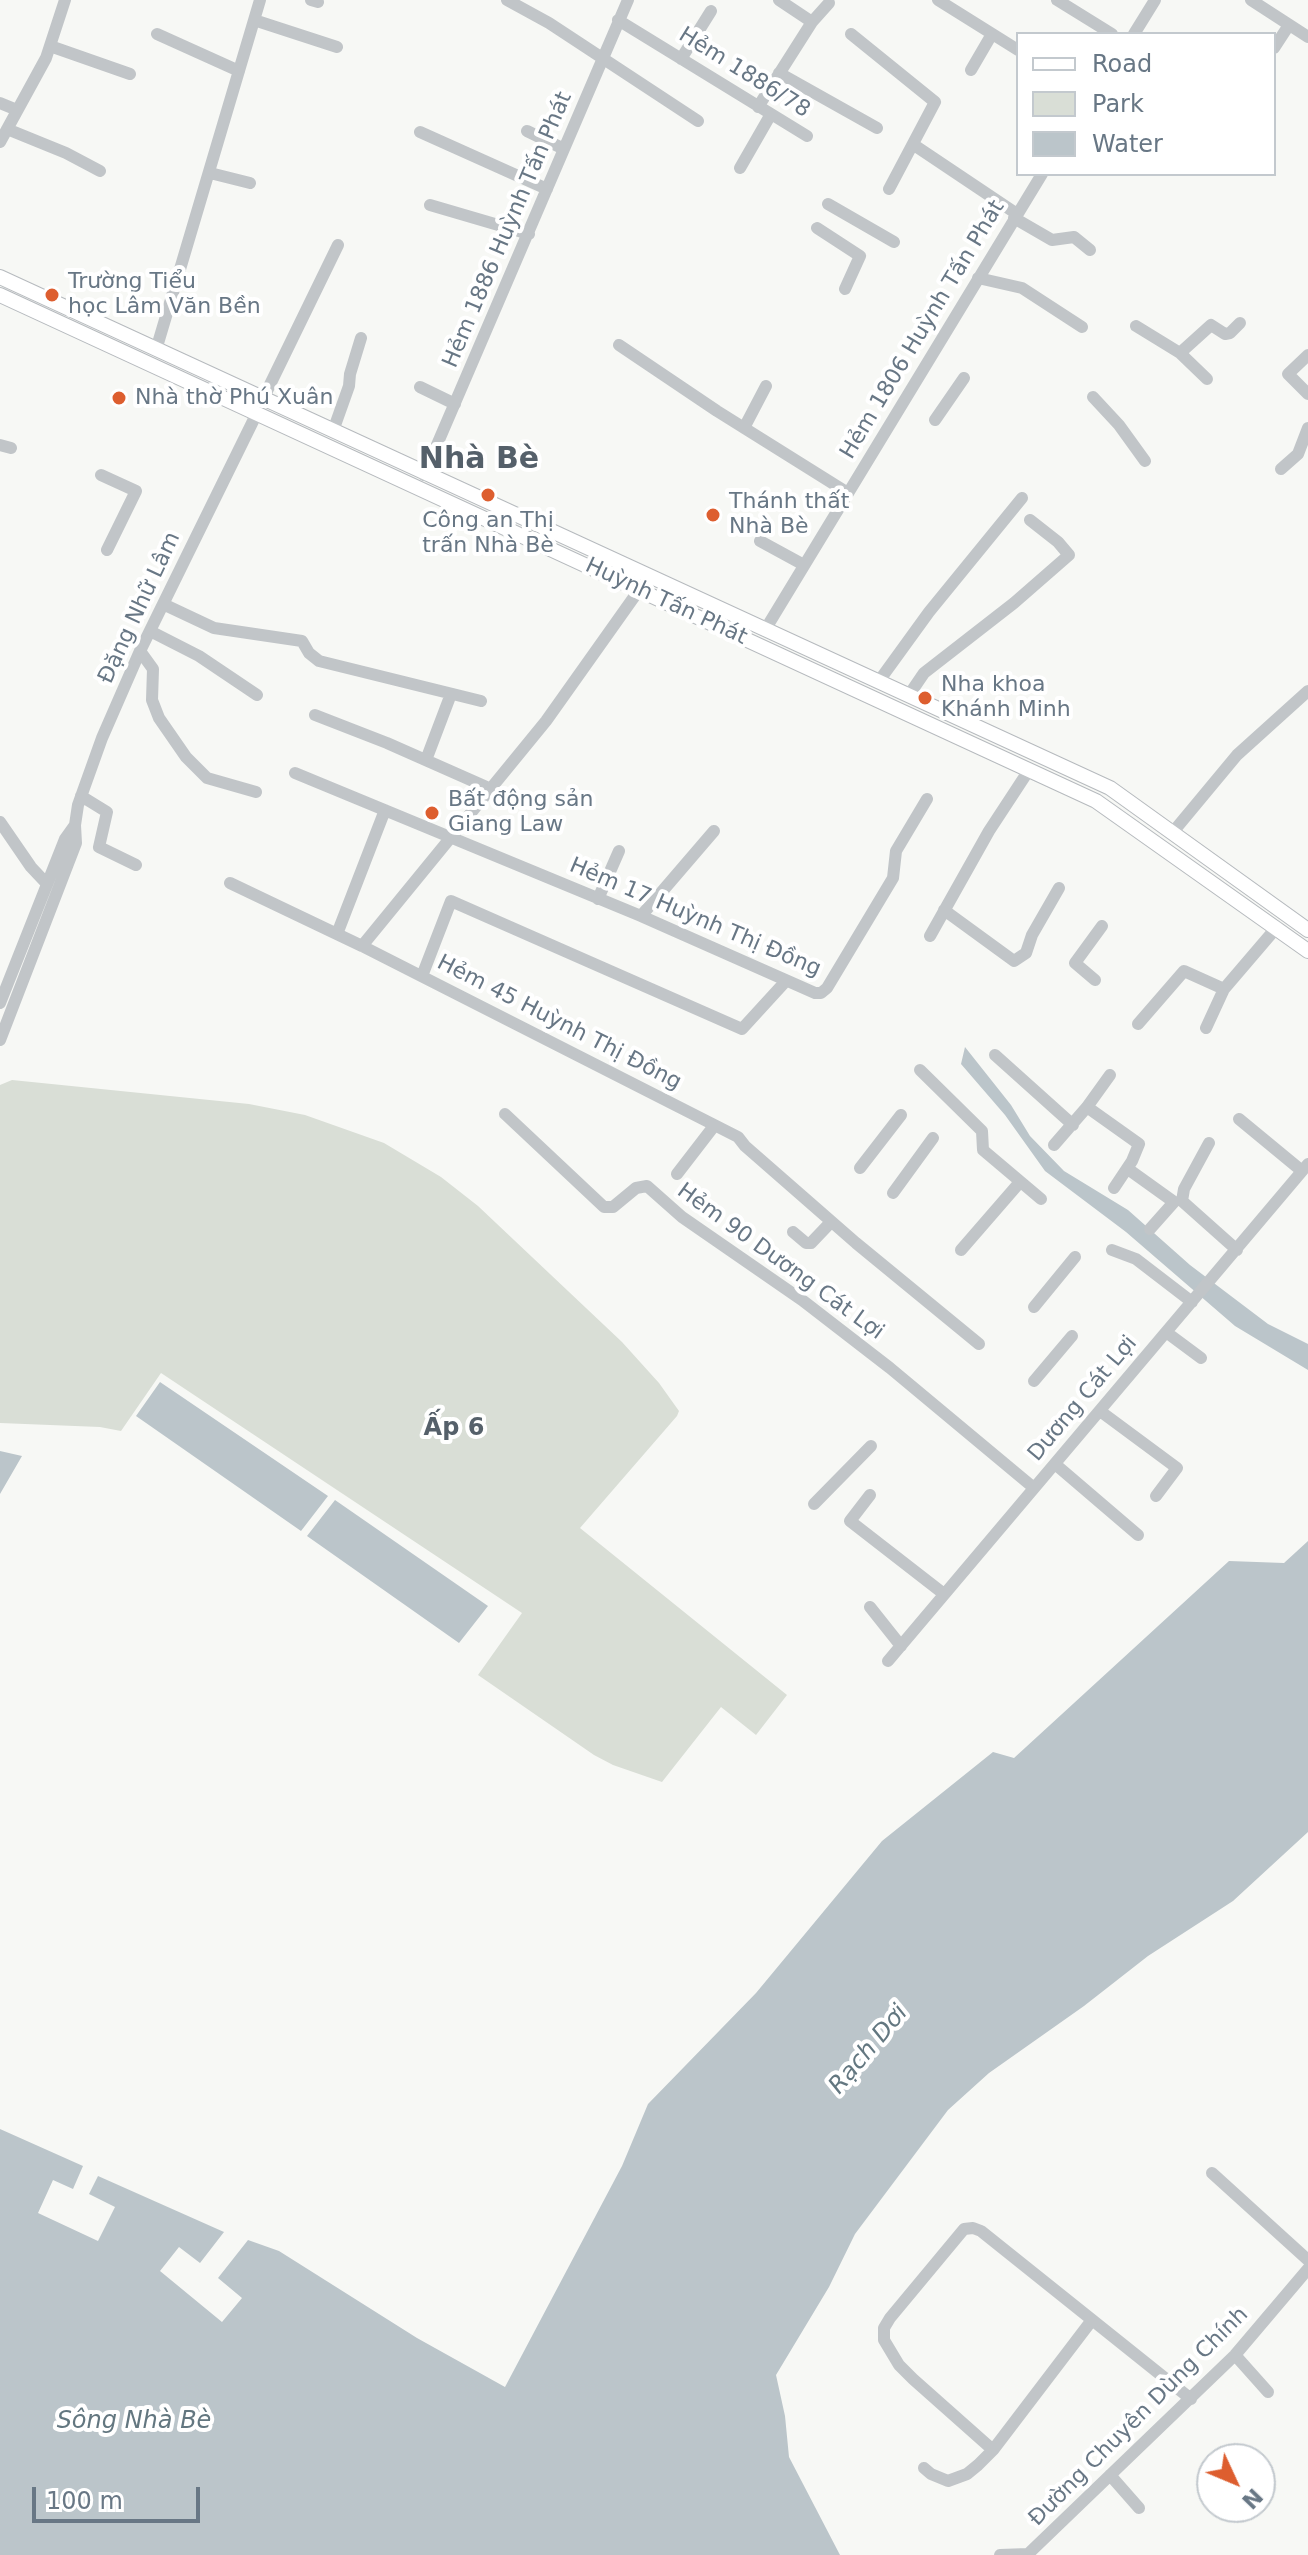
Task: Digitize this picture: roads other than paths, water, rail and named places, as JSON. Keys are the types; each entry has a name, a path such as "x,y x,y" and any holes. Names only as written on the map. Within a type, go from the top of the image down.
{"main road":[{"name":"Huỳnh Tấn Phát","path":"0,277 424,475 1110,788 1308,930"},
{"name":"Huỳnh Tấn Phát","path":"0,295 1096,801 1308,951"},
{"path":"256,415 263,399"},
{"path":"1162,846 1173,832"}],"street":[{"path":"0,142 50,46 65,0"},
{"path":"156,350 260,0"},
{"path":"507,0 549,23 698,121"},
{"name":"Hẻm 1886 Huỳnh Tấn Phát","path":"424,475 628,0"},
{"path":"779,0 812,22"},
{"path":"938,0 1016,49"},
{"path":"1057,0 1109,32"},
{"path":"1135,32 1155,0"},
{"path":"1251,0 1308,37"},
{"path":"758,107 812,22 829,3"},
{"path":"681,59 711,11"},
{"path":"254,20 337,47"},
{"name":"Hẻm 1886/78","path":"618,20 807,136"},
{"path":"1276,45 1289,25"},
{"path":"157,34 239,71"},
{"path":"851,34 934,99 935,105 889,189"},
{"path":"971,70 992,34"},
{"path":"50,46 130,74"},
{"path":"779,73 877,128"},
{"path":"0,103 17,110"},
{"path":"740,168 771,114"},
{"path":"7,129 66,153 100,171"},
{"path":"527,131 564,149"},
{"path":"420,132 547,189"},
{"path":"914,145 1052,240 1072,236 1090,250"},
{"path":"210,173 250,183"},
{"name":"Hẻm 1806 Huỳnh Tấn Phát","path":"765,630 1041,176"},
{"path":"828,204 894,242"},
{"path":"430,205 529,234"},
{"path":"817,228 860,256 845,289"},
{"path":"263,399 338,245"},
{"path":"978,278 1022,288 1082,327"},
{"path":"1180,353 1211,325 1225,334 1240,323"},
{"path":"1136,326 1180,353 1207,379"},
{"path":"333,431 361,338"},
{"path":"619,345 848,493"},
{"path":"1308,355 1288,374 1308,394"},
{"path":"935,420 964,378"},
{"path":"744,428 766,386"},
{"path":"420,387 455,404"},
{"path":"1093,397 1119,425 1145,461"},
{"name":"Đặng Nhữ Lâm","path":"0,1040 76,843 75,825 81,796 102,738 140,651 256,415"},
{"path":"1281,469 1298,454 1308,428"},
{"path":"101,475 136,491 107,550"},
{"path":"879,681 929,612 1022,498"},
{"path":"909,695 924,673 1014,603 1069,555 1030,520"},
{"path":"760,541 804,565"},
{"path":"362,946 567,693 639,590 646,575"},
{"path":"163,604 214,628 302,641 309,653 319,661 481,701"},
{"path":"150,631 199,656 257,695"},
{"path":"140,651 153,669 152,700 159,718 186,757 207,778 256,792"},
{"path":"1173,832 1237,755 1308,691"},
{"path":"426,760 451,694"},
{"path":"315,715 491,789"},
{"path":"930,936 989,831 1029,770"},
{"name":"Hẻm 17 Huỳnh Thị Đồng","path":"295,773 641,916 785,982 821,993 827,988 893,878 896,851 927,799"},
{"path":"81,796 107,812 99,847 136,865"},
{"path":"337,934 385,810"},
{"path":"0,822 31,867 47,884"},
{"name":"Đặng Nhữ Lâm","path":"0,1003 65,839 75,825"},
{"path":"641,916 714,831"},
{"path":"598,899 619,851"},
{"name":"Hẻm 45 Huỳnh Thị Đồng","path":"230,883 362,946 738,1137 831,1222 979,1344"},
{"path":"944,910 1014,961 1026,953 1032,935 1059,888"},
{"path":"422,976 451,901 742,1029 785,982"},
{"path":"1095,980 1075,963 1102,926"},
{"path":"1206,1028 1224,989 1277,927"},
{"path":"1138,1024 1184,971 1224,989"},
{"path":"995,1055 1073,1125"},
{"path":"920,1070 982,1131 983,1150 1041,1199"},
{"path":"1054,1145 1110,1075"},
{"path":"1087,1107 1139,1144 1128,1169 1114,1188"},
{"name":"Hẻm 90 Dương Cát Lợi","path":"505,1114 604,1207 613,1207 636,1188 647,1186 682,1217 802,1300 890,1368 1034,1488"},
{"path":"860,1168 901,1115"},
{"path":"1239,1119 1305,1167"},
{"path":"677,1174 714,1126"},
{"path":"893,1193 933,1138"},
{"path":"1209,1143 1184,1189 1182,1201 1237,1250"},
{"name":"Dương Cát Lợi","path":"888,1661 1305,1167"},
{"path":"1128,1169 1174,1202 1150,1229"},
{"path":"961,1250 1020,1182"},
{"path":"793,1232 806,1243 811,1243 831,1222"},
{"path":"1112,1250 1136,1259 1193,1301"},
{"path":"1034,1307 1075,1257"},
{"path":"1166,1332 1201,1358"},
{"path":"1034,1381 1072,1336"},
{"path":"1100,1411 1177,1468 1156,1496"},
{"path":"814,1504 871,1446"},
{"path":"1055,1464 1138,1535"},
{"path":"870,1495 850,1521 944,1594"},
{"path":"870,1607 901,1646"},
{"path":"1212,2173 1308,2260"},
{"path":"993,2450 967,2430 899,2365 884,2340 884,2328 890,2318 964,2229 981,2231 1191,2399"},
{"name":"Đường Chuyên Dùng Chính","path":"1027,2555 1235,2355 1308,2269"},
{"path":"924,2468 942,2480 967,2474 993,2450 1092,2320"},
{"path":"1235,2355 1268,2392"},
{"path":"1110,2475 1139,2508"},
{"path":"1000,2555 1027,2555"}],"water":[{"path":"965,1047 1011,1105 1030,1136 1064,1171 1128,1210 1190,1265 1268,1324 1308,1344 1308,1370 1235,1326 1126,1232 1045,1171 1005,1115 961,1064"},
{"path":"160,1382 328,1496 301,1531 136,1416"},
{"path":"0,1451 22,1456 0,1494"},
{"path":"335,1500 488,1606 459,1643 307,1536"},
{"path":"1308,1541 1308,1832 1233,1901 1148,1956 989,2073 948,2110 855,2234 829,2287 776,2375 785,2416 789,2457 840,2555 0,2555 0,2129 83,2166 73,2189 53,2180 38,2213 98,2241 115,2207 89,2194 98,2176 224,2232 200,2263 179,2247 160,2271 222,2322 242,2298 218,2278 248,2240 279,2251 417,2338 505,2387 622,2166 648,2104 756,1993 882,1841 993,1752 1014,1758 1229,1561 1284,1563"}],"place":[{"name":"Trường Tiểu học Lâm Văn Bền","path":"52,295"},
{"name":"Nhà thờ Phú Xuân","path":"119,398"},
{"name":"Công an Thị trấn Nhà Bè","path":"488,495"},
{"name":"Thánh thất Nhà Bè","path":"713,515"},
{"name":"Nha khoa Khánh Minh","path":"925,698"},
{"name":"Bất động sản Giang Law","path":"432,813"}],"district":[{"name":"Nhà Bè","path":"479,460"},
{"name":"Ấp 6","path":"454,1429"}],"water label":[{"name":"Rạch Dơi","path":"869,2050"},
{"name":"Sông Nhà Bè","path":"134,2422"}]}
